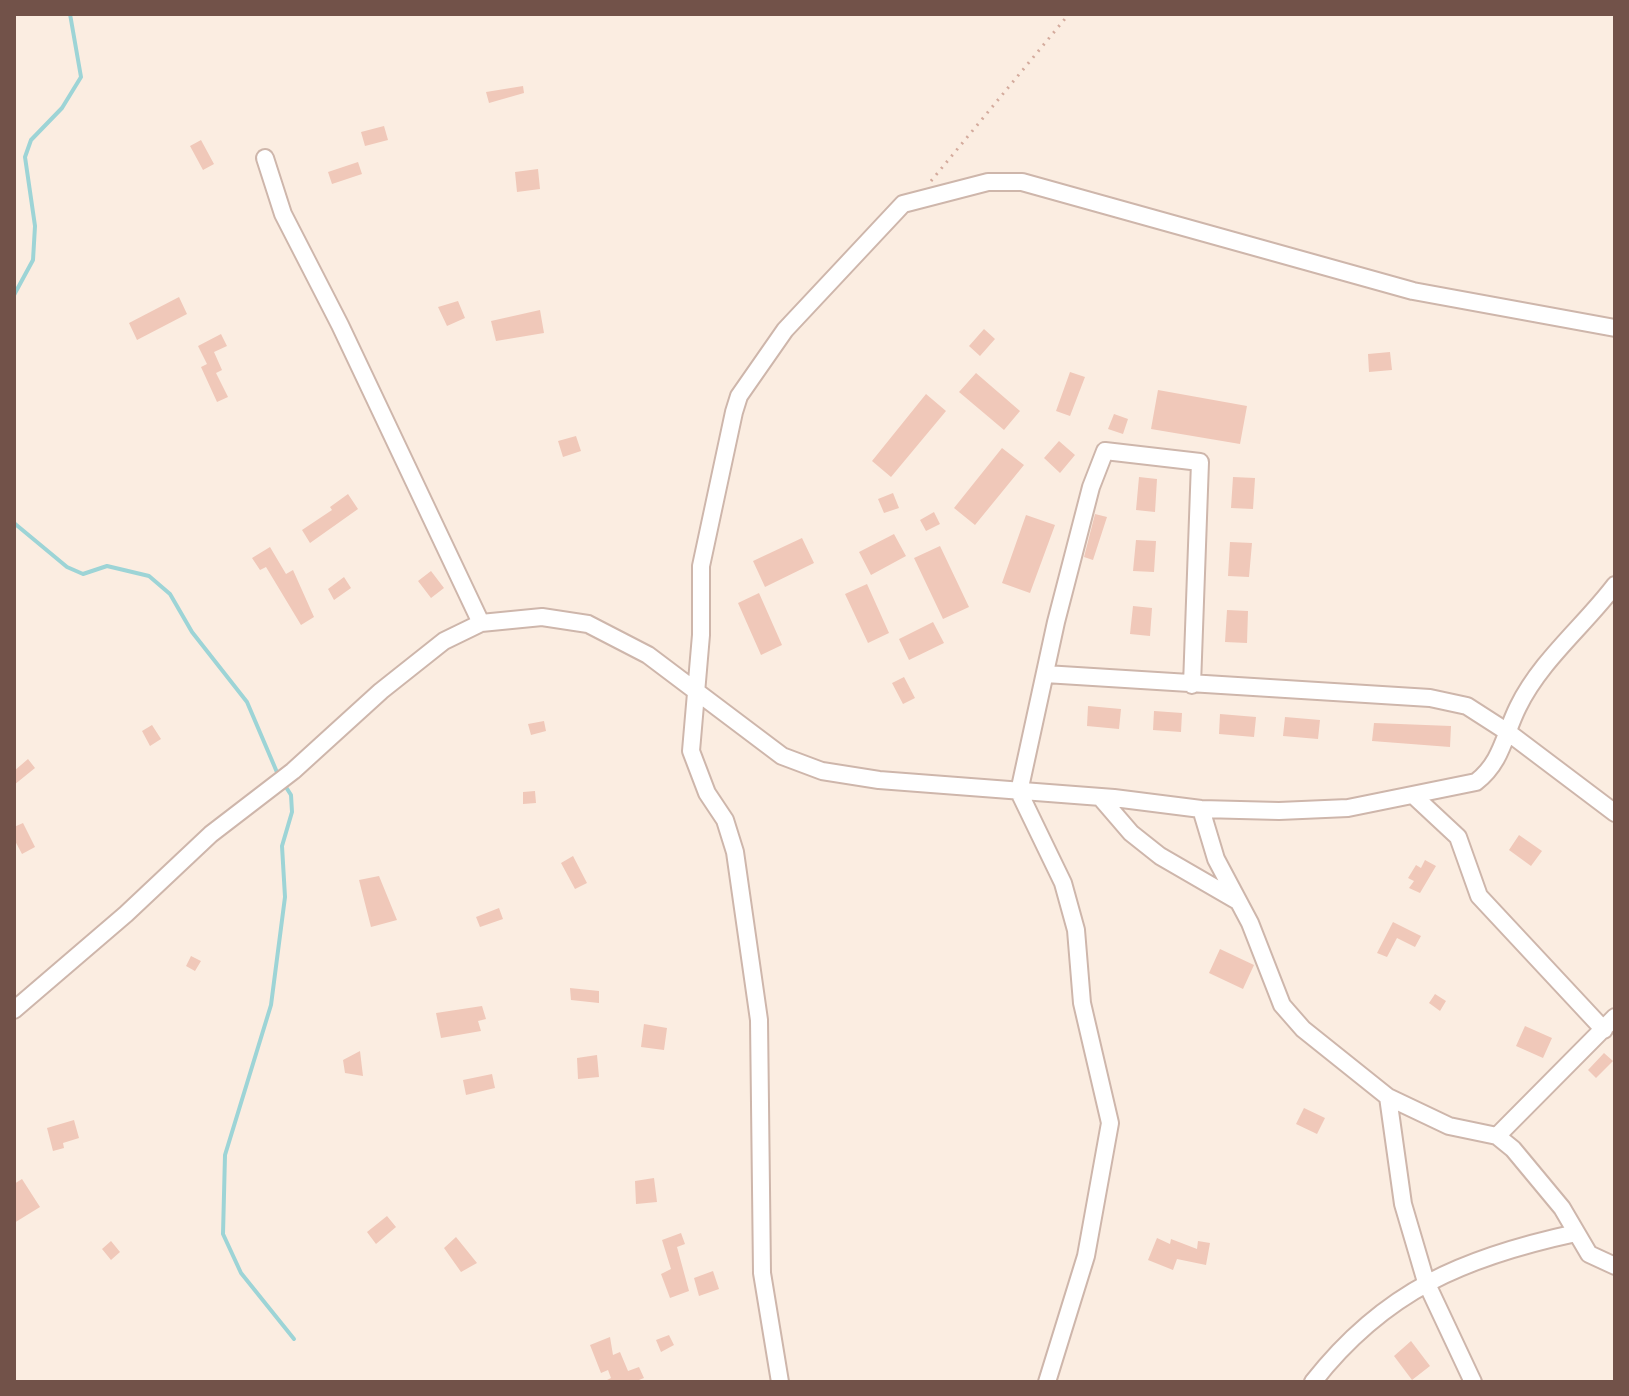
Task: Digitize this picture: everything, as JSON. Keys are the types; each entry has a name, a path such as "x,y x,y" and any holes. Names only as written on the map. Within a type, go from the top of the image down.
{"street":[{"path":"265,158 283,214 340,325 481,623"},
{"path":"780,1382 762,1273 759,1020 735,852 725,820 707,793 691,751 697,695 701,566 739,396 785,330 889,216 917,199 988,182 1022,182 1413,291 1615,328"},
{"path":"1047,1382 1086,1256 1110,1123 1082,1003 1076,930 1063,883 1019,792 1091,487 1105,451 1200,462 1192,685"},
{"path":"14,1010 126,914 211,834 293,771 444,641 481,623 542,617 588,624 648,655 697,695 801,765 879,780 1100,797 1201,809 1348,808 1476,782 1487,774 1503,751 1529,687 1615,585"},
{"path":"1045,674 1430,698 1467,706 1509,733 1615,813"},
{"path":"1414,796 1458,837 1479,896 1609,1023 1497,1136"},
{"path":"1100,797 1131,833 1160,856 1238,900"},
{"path":"1201,809 1216,859 1238,900 1282,1005 1303,1029 1388,1097 1449,1126 1497,1136 1513,1149 1562,1208 1589,1254 1615,1266"},
{"path":"1388,1097 1403,1204 1426,1282 1473,1382"},
{"path":"1313,1382 1344,1344 1378,1314 1426,1282 1459,1266 1525,1244 1576,1233"}],"path":[{"path":"917,199 1069,14"}],"building":[{"path":"523,86 524,93 489,103 486,92"},
{"path":"384,126 388,140 365,146 361,132"},
{"path":"201,140 214,164 203,170 190,146"},
{"path":"358,162 362,174 332,184 328,172"},
{"path":"538,169 540,189 517,192 515,172"},
{"path":"179,297 187,314 137,340 129,323"},
{"path":"458,301 465,318 447,326 438,307"},
{"path":"540,310 544,333 496,341 491,321"},
{"path":"984,329 995,339 980,356 969,346"},
{"path":"221,334 227,346 214,352 222,370 216,373 228,397 217,402 201,367 207,364 198,346"},
{"path":"1390,352 1392,370 1369,372 1368,354"},
{"path":"1070,372 1085,377 1070,416 1056,411"},
{"path":"976,373 1020,411 1004,430 959,392"},
{"path":"1158,390 1247,406 1240,444 1151,429"},
{"path":"926,394 946,411 891,477 872,461"},
{"path":"1114,414 1128,419 1123,434 1108,429"},
{"path":"576,436 581,451 563,457 558,441"},
{"path":"1059,441 1075,455 1060,473 1044,458"},
{"path":"1002,448 1024,465 975,525 954,508"},
{"path":"1139,477 1157,479 1155,512 1136,510"},
{"path":"1233,477 1255,478 1253,509 1231,508"},
{"path":"893,493 899,508 884,513 878,499"},
{"path":"348,494 358,509 310,543 302,530 332,510 330,507"},
{"path":"934,512 940,524 926,531 920,520"},
{"path":"1095,514 1107,517 1093,560 1084,557"},
{"path":"1026,515 1055,525 1030,593 1002,583"},
{"path":"894,534 906,556 871,575 859,552"},
{"path":"802,538 814,563 765,587 753,561"},
{"path":"1136,540 1156,541 1154,572 1133,571"},
{"path":"1230,542 1252,543 1249,577 1228,576"},
{"path":"940,546 969,607 943,619 914,558"},
{"path":"270,547 286,574 293,570 314,617 301,625 266,567 260,570 252,558"},
{"path":"431,571 444,588 431,598 418,581"},
{"path":"344,577 351,588 334,600 328,589"},
{"path":"867,584 889,633 868,643 845,594"},
{"path":"759,593 782,645 761,655 738,603"},
{"path":"1133,606 1152,608 1150,636 1130,634"},
{"path":"1227,610 1248,611 1247,643 1225,642"},
{"path":"933,622 944,643 909,660 899,639"},
{"path":"904,677 915,698 903,704 892,683"},
{"path":"1088,706 1121,709 1119,729 1087,726"},
{"path":"1154,711 1182,713 1181,732 1153,730"},
{"path":"1220,714 1256,717 1254,737 1219,734"},
{"path":"1285,717 1320,720 1318,739 1283,736"},
{"path":"544,721 546,731 531,735 528,724"},
{"path":"1374,723 1451,726 1450,747 1372,741"},
{"path":"152,725 161,739 150,746 142,731"},
{"path":"28,759 35,768 14,785 14,771"},
{"path":"535,791 536,803 523,804 523,792"},
{"path":"23,823 35,847 22,854 14,839 14,827"},
{"path":"1519,835 1542,851 1531,866 1509,850"},
{"path":"573,856 587,883 575,889 561,863"},
{"path":"1425,860 1436,866 1420,893 1409,888 1414,881 1408,878 1416,865 1421,868"},
{"path":"379,876 397,920 371,927 359,880"},
{"path":"499,908 503,919 480,927 476,917"},
{"path":"1393,922 1421,936 1415,947 1397,938 1387,957 1377,953"},
{"path":"1220,949 1254,965 1243,989 1209,973"},
{"path":"191,956 201,961 195,971 186,966"},
{"path":"570,988 599,991 599,1003 571,1000"},
{"path":"1435,994 1446,1001 1440,1011 1429,1003"},
{"path":"482,1006 486,1019 478,1021 481,1031 441,1038 436,1013"},
{"path":"644,1024 667,1028 664,1050 641,1047"},
{"path":"1525,1026 1552,1038 1543,1058 1516,1046"},
{"path":"360,1051 363,1076 345,1073 343,1060"},
{"path":"1604,1053 1613,1061 1596,1078 1588,1070"},
{"path":"597,1055 599,1077 578,1079 577,1058"},
{"path":"492,1074 495,1088 466,1095 463,1080"},
{"path":"1304,1108 1325,1118 1317,1134 1296,1124"},
{"path":"74,1120 79,1138 63,1143 64,1148 53,1151 47,1128"},
{"path":"654,1178 657,1202 636,1204 635,1181"},
{"path":"22,1179 40,1207 14,1223 14,1184"},
{"path":"387,1216 396,1227 376,1244 367,1232"},
{"path":"681,1233 685,1244 677,1247 689,1291 670,1298 661,1274 671,1269 662,1240"},
{"path":"456,1237 477,1263 461,1272 444,1248"},
{"path":"1157,1238 1170,1244 1171,1239 1197,1249 1198,1241 1210,1243 1206,1265 1177,1259 1173,1270 1148,1260"},
{"path":"111,1241 120,1252 111,1260 102,1249"},
{"path":"713,1271 719,1289 699,1296 694,1278"},
{"path":"669,1335 674,1345 661,1352 656,1340"},
{"path":"610,1337 613,1355 620,1352 628,1371 639,1367 644,1378 634,1382 603,1382 611,1378 608,1370 601,1373 590,1345"},
{"path":"1411,1341 1430,1366 1412,1380 1394,1356"}],"waterway":[{"path":"14,295 33,260 35,226 25,157 31,140 62,108 81,77 70,14"},
{"path":"14,523 67,567 83,574 107,566 149,576 170,594 192,632 247,702 279,777"},
{"path":"284,784 291,795 292,812 282,846 285,897 271,1005 225,1155 223,1234 241,1273 294,1339"}]}
